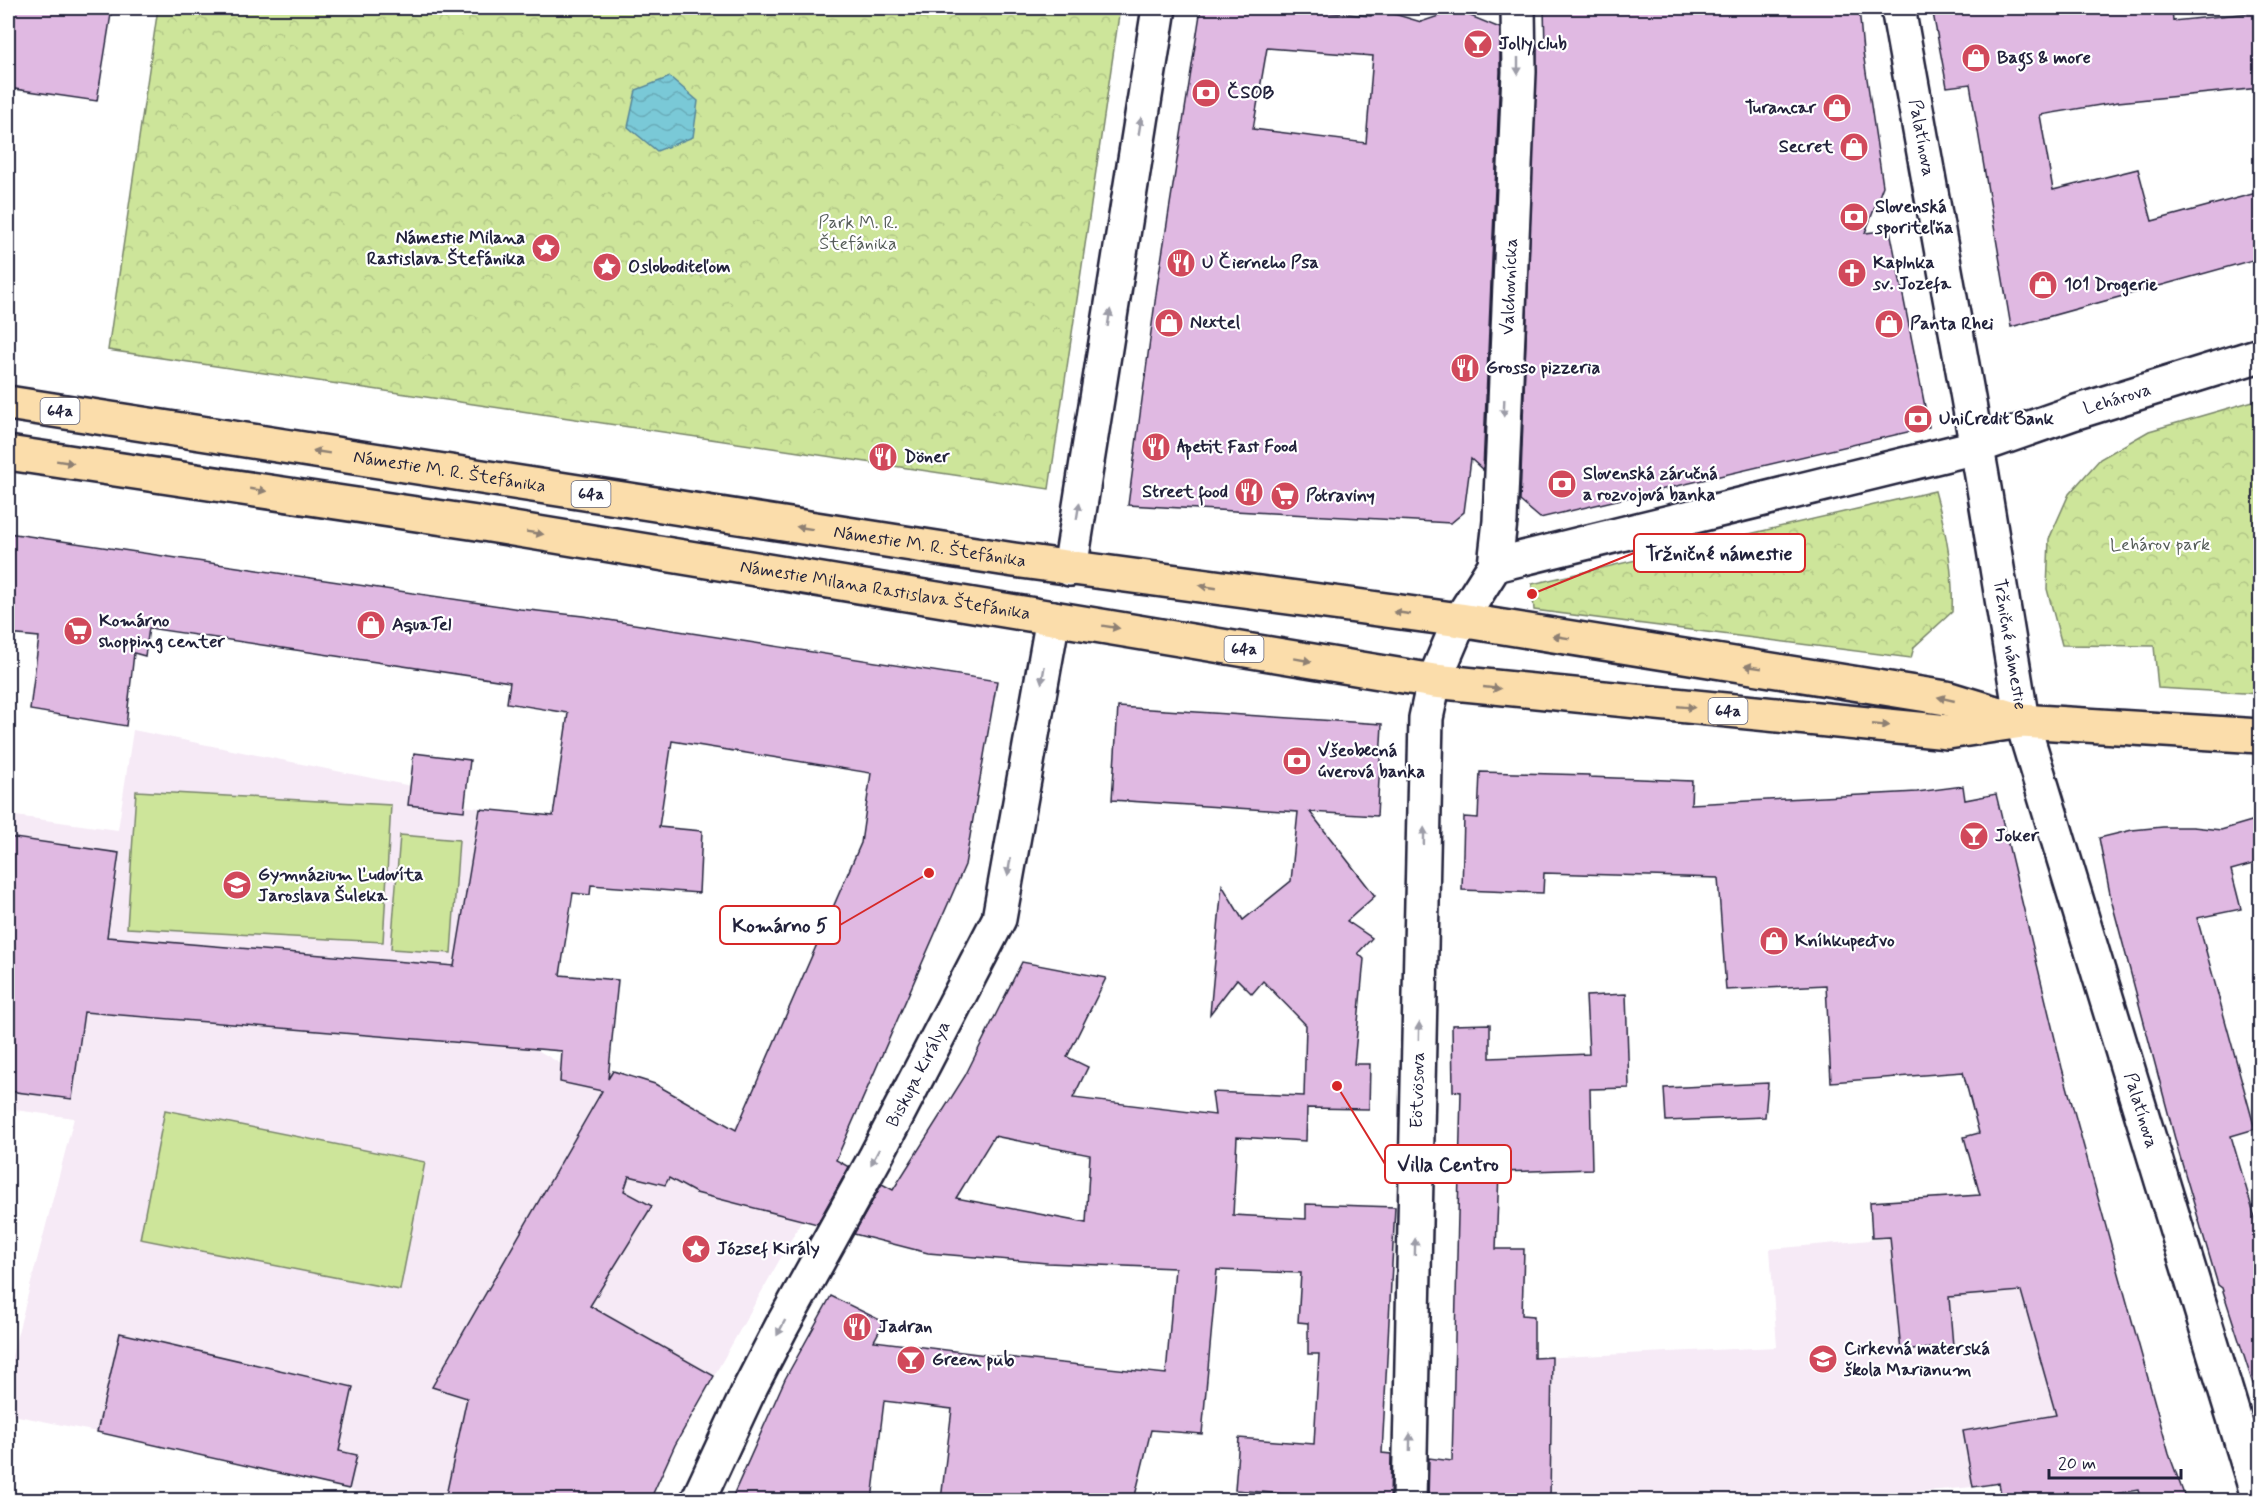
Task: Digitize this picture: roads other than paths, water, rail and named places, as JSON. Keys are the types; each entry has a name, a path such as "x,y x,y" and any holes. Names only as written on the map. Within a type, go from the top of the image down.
{"main road":[{"name":"Námestie M. R. Štefánika","path":"8,403 1070,569"},
{"name":"Námestie Milana Rastislava Štefánika","path":"8,453 489,525 1053,618"},
{"path":"1053,618 1070,569"},
{"name":"Tržničné námestie","path":"1070,569 1460,620 1946,698 2022,721"},
{"name":"Tržničné námestie","path":"1053,618 1434,681 1948,732 2022,721"},
{"name":"64a","path":"2022,721 2260,736"}],"street":[{"path":"1070,569 1159,8"},
{"name":"Valchovnícka","path":"1495,565 1500,521 1518,84 1518,8"},
{"name":"Palatínova","path":"1898,8 1976,447"},
{"name":"Lehárova","path":"1976,447 2073,413 2260,355"},
{"path":"1460,620 1495,565 1976,447"},
{"name":"Tržničné námestie","path":"1976,447 2022,721"},
{"name":"Biskupa Királya","path":"698,1500 776,1337 875,1158 999,919 1053,618"},
{"name":"Eötvösova","path":"1409,1500 1426,718 1434,681 1460,620"},
{"name":"Palatínova","path":"2022,721 2259,1500"}],"water":[{"path":"670,77 698,101 693,137 657,151 628,127 636,90"}],"place":[{"name":"Jolly club","path":"1478,44"},
{"name":"Bags & more","path":"1976,58"},
{"name":"ČSOB","path":"1206,93"},
{"name":"Turancar","path":"1837,108"},
{"name":"Secret","path":"1854,147"},
{"name":"Slovenská sporiteľňa","path":"1854,217"},
{"name":"Námestie Milana Rastislava Štefánika","path":"546,248"},
{"name":"U Čierneho Psa","path":"1181,263"},
{"name":"Osloboditeľom","path":"607,267"},
{"name":"Kaplnka sv. Jozefa","path":"1852,273"},
{"name":"101 Drogerie","path":"2043,285"},
{"name":"Nextel","path":"1169,323"},
{"name":"Panta Rhei","path":"1889,324"},
{"name":"Grosso pizzeria","path":"1465,368"},
{"name":"UniCredit Bank","path":"1918,419"},
{"name":"Apetit Fast Food","path":"1156,447"},
{"name":"Döner","path":"883,457"},
{"name":"Slovenská záručná a rozvojová banka","path":"1562,484"},
{"name":"Street food","path":"1249,492"},
{"name":"Potraviny","path":"1285,496"},
{"name":"Tržničné námestie","path":"1532,594"},
{"name":"AquaTel","path":"371,625"},
{"name":"Komárno shopping center","path":"78,631"},
{"name":"Všeobecná úverová banka","path":"1297,761"},
{"name":"Joker","path":"1974,836"},
{"name":"Komárno 5","path":"929,873"},
{"name":"Gymnázium Ľudovíta Jaroslava Šuleka","path":"237,885"},
{"name":"Kníhkupectvo","path":"1774,941"},
{"name":"Villa Centro","path":"1337,1086"},
{"name":"József Király","path":"696,1249"},
{"name":"Jadran","path":"857,1327"},
{"name":"Cirkevná materská škola Marianum","path":"1823,1359"},
{"name":"Green pub","path":"911,1360"}],"park label":[{"name":"Park M. R. Štefánika","path":"858,233"},
{"name":"Lehárov park","path":"2160,545"}]}
